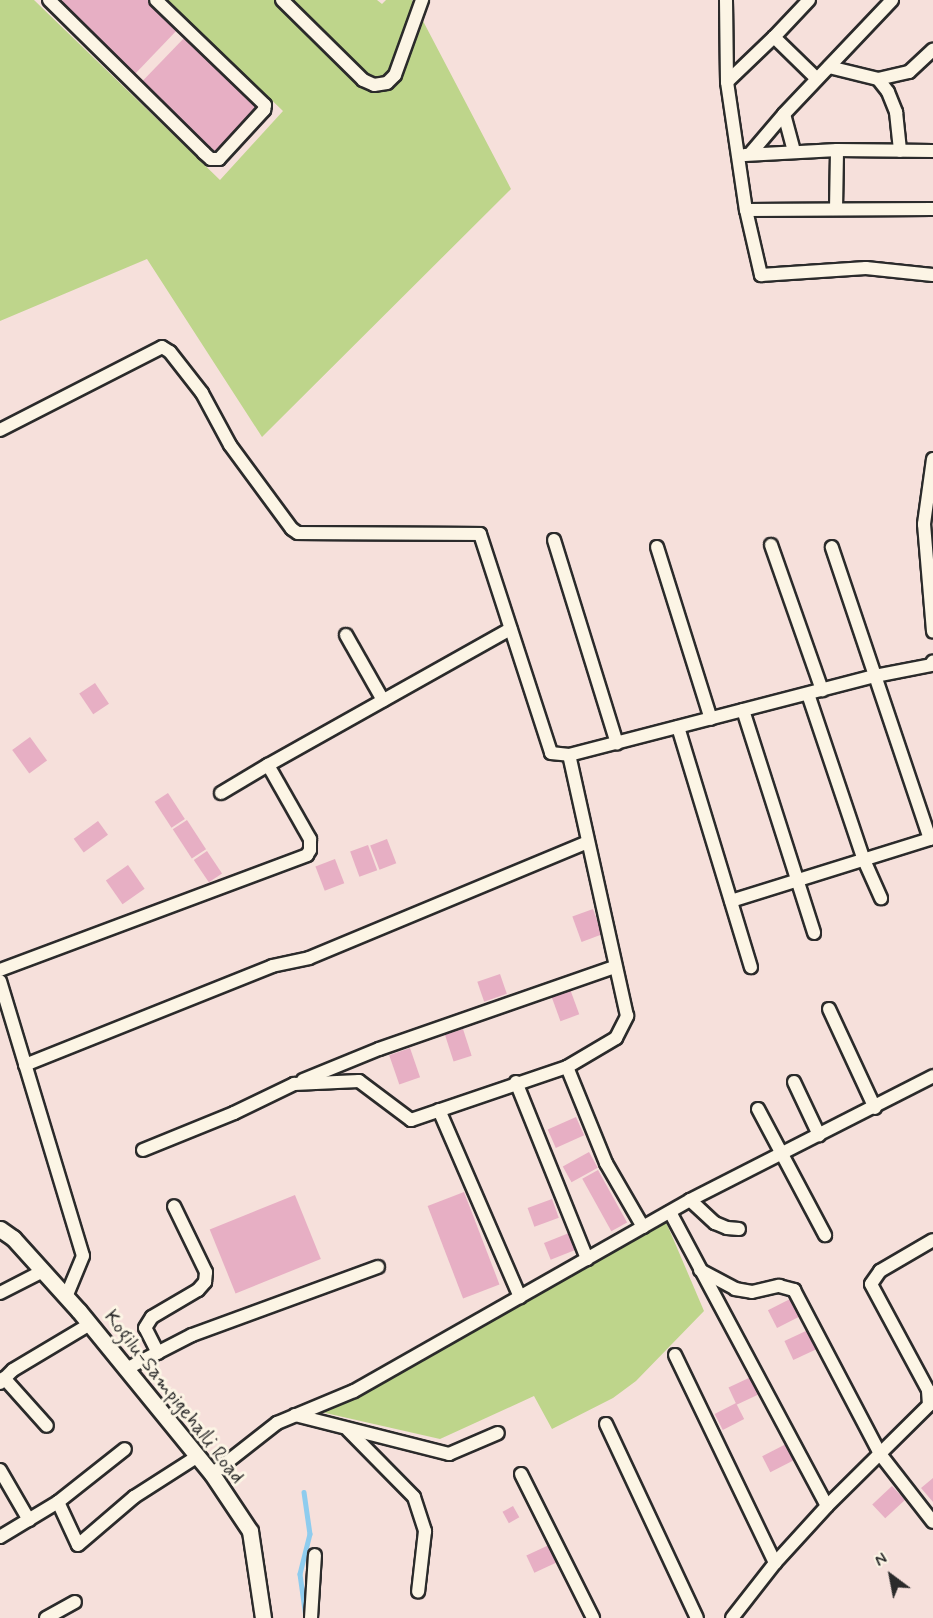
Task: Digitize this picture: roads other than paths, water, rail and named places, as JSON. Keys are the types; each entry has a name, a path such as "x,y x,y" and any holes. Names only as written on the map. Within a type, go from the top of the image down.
{"street":[{"path":"49,0 204,153 211,159 219,159 264,110 265,105 156,0"},
{"path":"282,0 363,80 375,85 387,83 395,75 422,0"},
{"path":"726,0 727,82 744,155 746,210 761,275 866,267 933,275"},
{"path":"727,82 774,37 808,0"},
{"path":"744,155 892,0"},
{"path":"774,37 817,79"},
{"path":"829,67 878,79 909,72 933,50"},
{"path":"878,79 888,92 896,112 900,151"},
{"path":"784,114 794,152"},
{"path":"744,155 837,150 933,151"},
{"path":"836,209 837,150"},
{"path":"746,210 933,209"},
{"path":"0,430 162,347 170,352 202,393 223,435 292,529 306,534 476,532 483,539 551,753 569,755 875,676 931,666 933,661"},
{"path":"933,459 924,524 933,632"},
{"path":"554,540 617,742"},
{"path":"771,544 822,690"},
{"path":"657,547 711,719"},
{"path":"730,901 930,839 832,547"},
{"path":"221,793 510,629"},
{"path":"346,635 383,700"},
{"path":"808,694 864,860 882,898"},
{"path":"743,710 814,933"},
{"path":"678,727 751,967"},
{"path":"294,1084 359,1081 411,1120 516,1082 567,1067 616,1038 627,1016 569,755"},
{"path":"0,970 307,855 310,850 310,839 268,765"},
{"path":"26,1065 272,966 309,958 588,842"},
{"path":"143,1150 234,1113 294,1084 379,1050 615,967"},
{"path":"0,981 83,1256 66,1297"},
{"path":"829,1009 875,1108"},
{"path":"567,1067 606,1163 642,1227"},
{"path":"212,1474 277,1423 354,1391 690,1200 875,1108 933,1076"},
{"path":"516,1082 587,1259"},
{"path":"794,1082 819,1136"},
{"path":"758,1109 784,1154 825,1235"},
{"path":"439,1110 520,1297"},
{"path":"690,1200 715,1223 739,1229"},
{"path":"158,1353 145,1328 152,1317 198,1290 205,1282 206,1272 174,1206"},
{"path":"670,1212 827,1506"},
{"name":"Kogilu-Sampigehalli Road","path":"0,1229 13,1238 90,1324 212,1474 250,1531 263,1618"},
{"path":"732,1618 775,1563 827,1506 929,1405 928,1390 871,1284 880,1271 933,1240"},
{"path":"126,1369 192,1335 378,1268"},
{"path":"700,1270 735,1289 752,1292 779,1286 794,1290 880,1454 933,1522"},
{"path":"0,1293 43,1271"},
{"path":"47,1426 2,1380 13,1370 90,1324"},
{"path":"675,1355 775,1563"},
{"path":"295,1415 449,1454 498,1433"},
{"path":"606,1424 697,1618"},
{"path":"347,1429 414,1497 425,1531 418,1592"},
{"path":"0,1537 58,1502 125,1449"},
{"path":"58,1502 78,1545 134,1497 198,1456"},
{"path":"0,1470 29,1520"},
{"path":"521,1474 593,1618"},
{"path":"311,1618 315,1555"},
{"path":"46,1618 75,1602"}],"waterway":[{"path":"304,1492 310,1534 300,1574 306,1617"}]}
